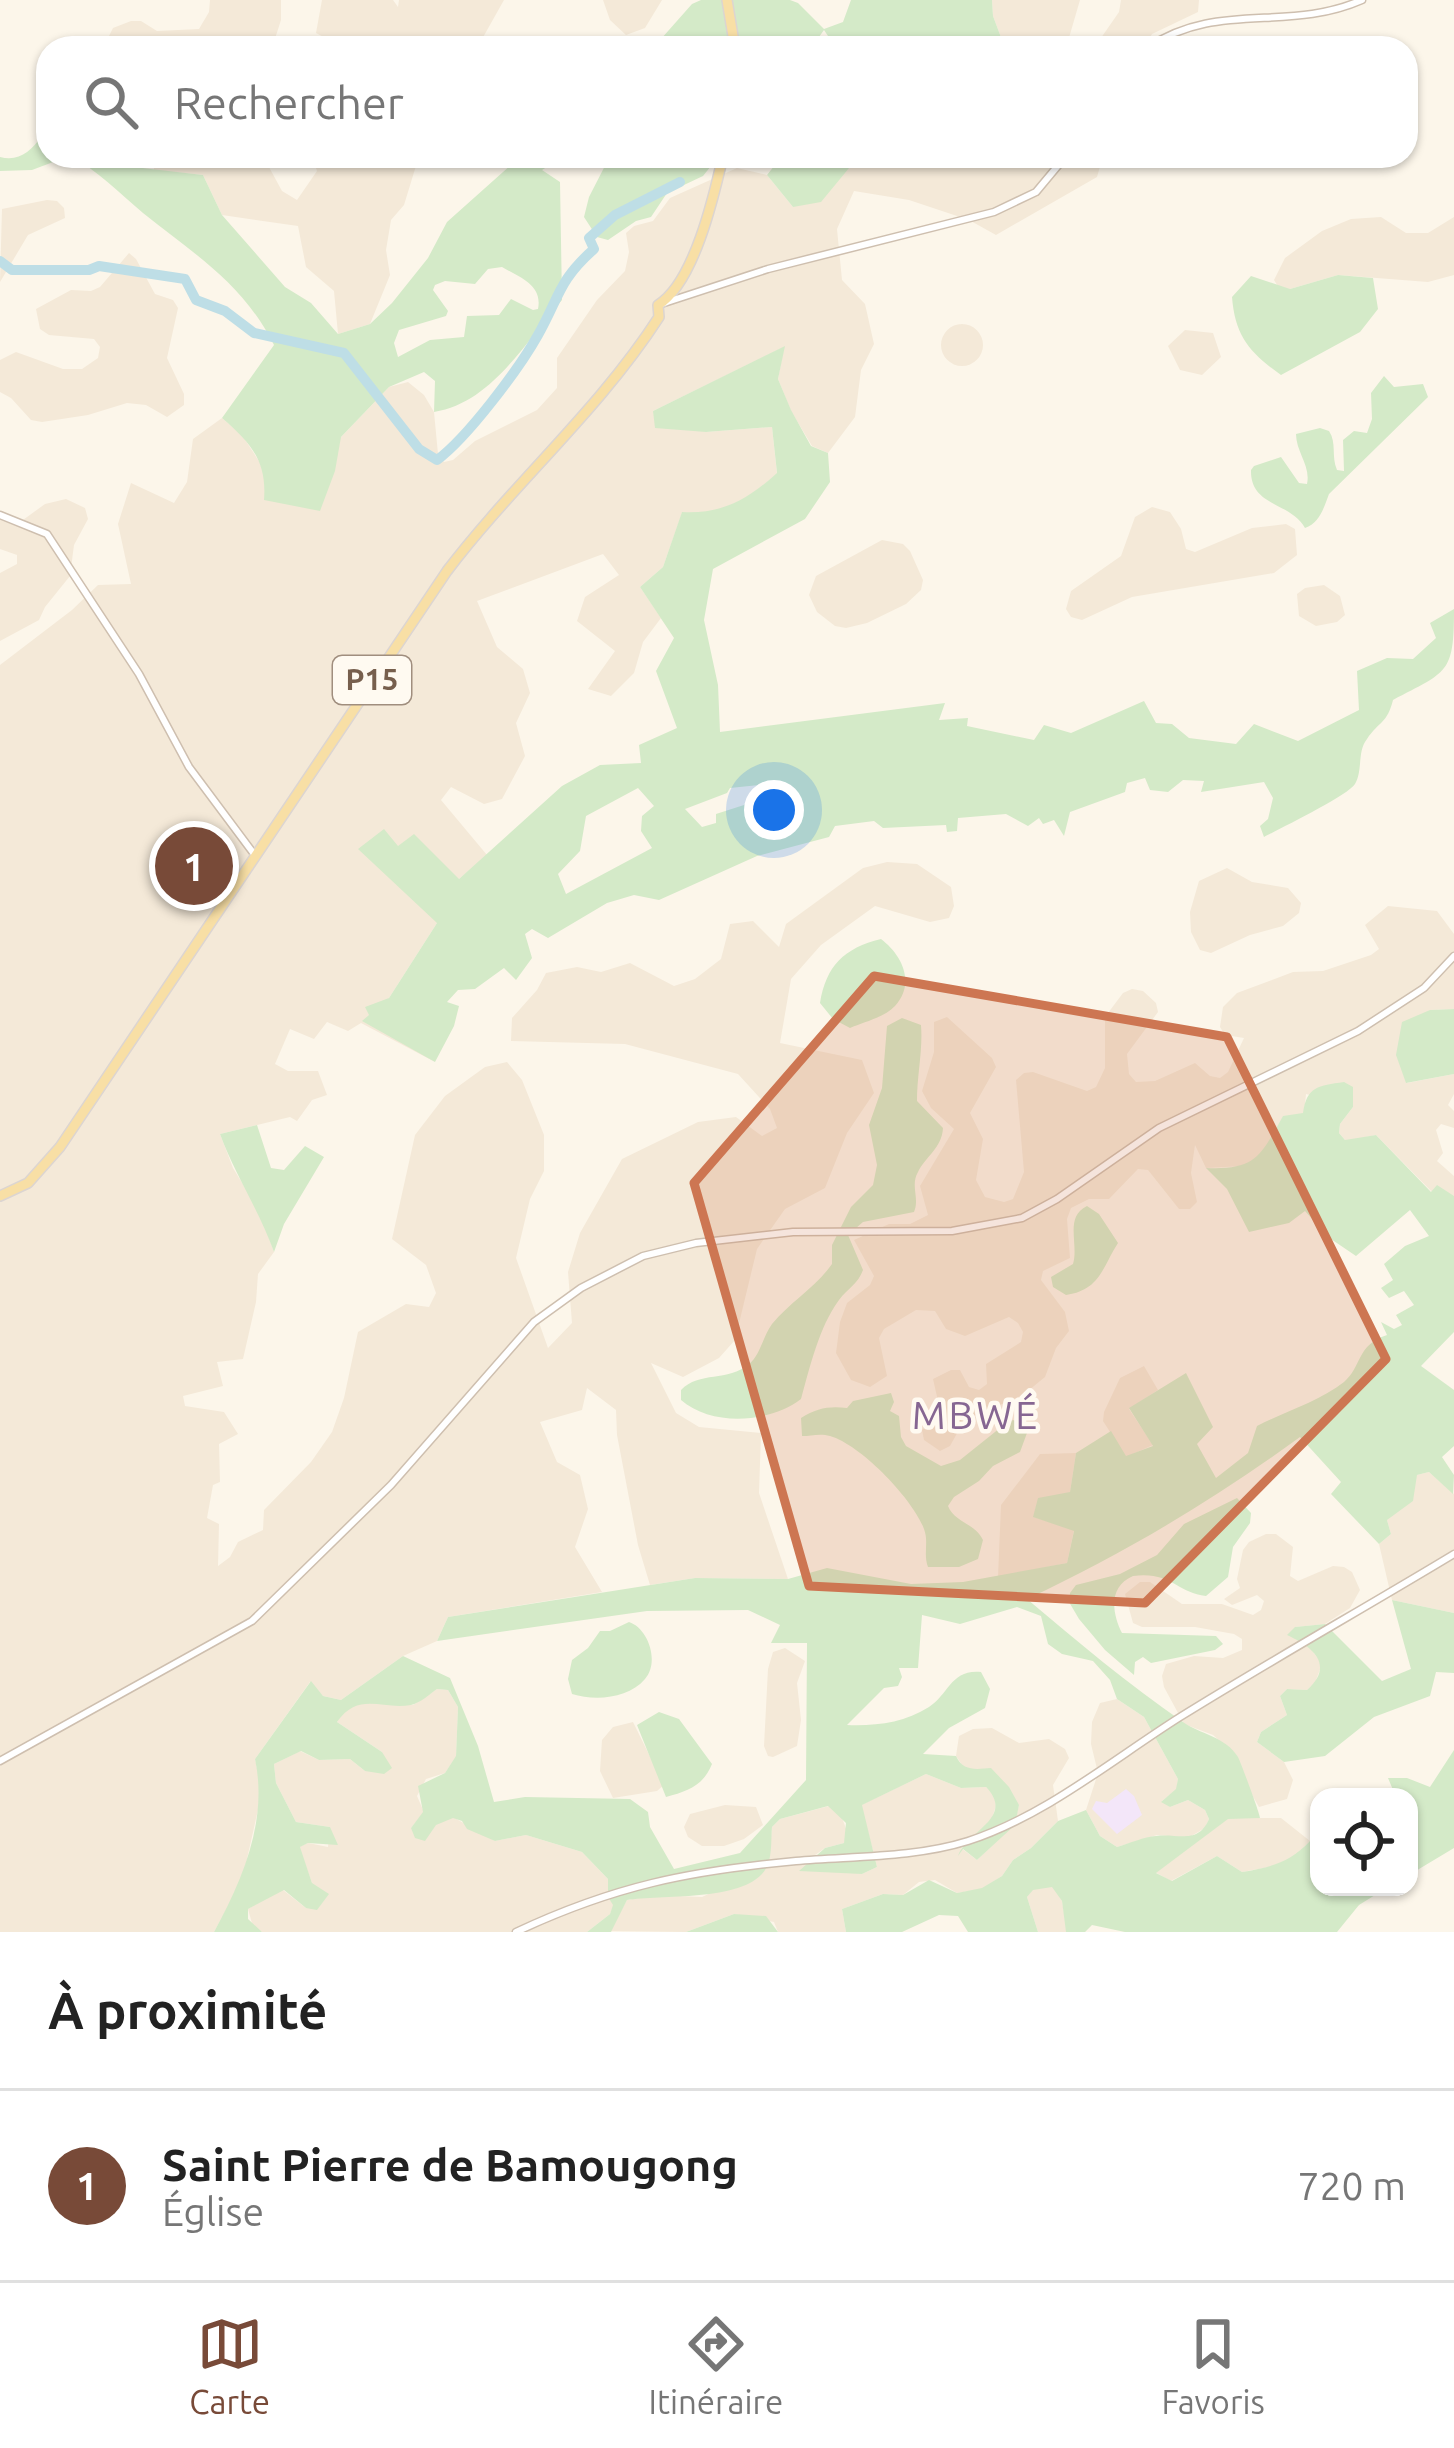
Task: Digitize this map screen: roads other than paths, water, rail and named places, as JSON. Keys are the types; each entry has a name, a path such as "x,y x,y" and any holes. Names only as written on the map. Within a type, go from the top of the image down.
{"main road":[{"path":"727,0 733,36"},
{"name":"P15","path":"0,1196 28,1183 60,1147 447,571 489,516 617,376 659,317 658,305 669,298 694,249 719,168"}],"street":[{"path":"1266,6 1329,9 1362,0"},
{"path":"1162,36 1186,17"},
{"path":"658,305 768,269 994,212 1036,192 1056,168"},
{"path":"0,515 47,534 139,674 189,767 254,854"},
{"path":"0,1761 252,1621 391,1485 534,1322 581,1288 638,1258 697,1243 793,1232 952,1231 1022,1218 1057,1199 1150,1132 1358,1031 1424,988 1454,956"},
{"path":"516,1932 601,1895 658,1880 736,1867 935,1848 993,1832 1454,1554"}],"waterway":[{"path":"0,261 12,270 99,266 185,279 196,300 225,311 254,333 344,353 419,449 437,460 477,420 518,366 566,280 594,249 589,238 615,215 680,182"}],"place":[{"name":"Saint Pierre de Bamougong","path":"194,866"}],"district":[{"name":"MBWÉ","path":"976,1415"}]}
